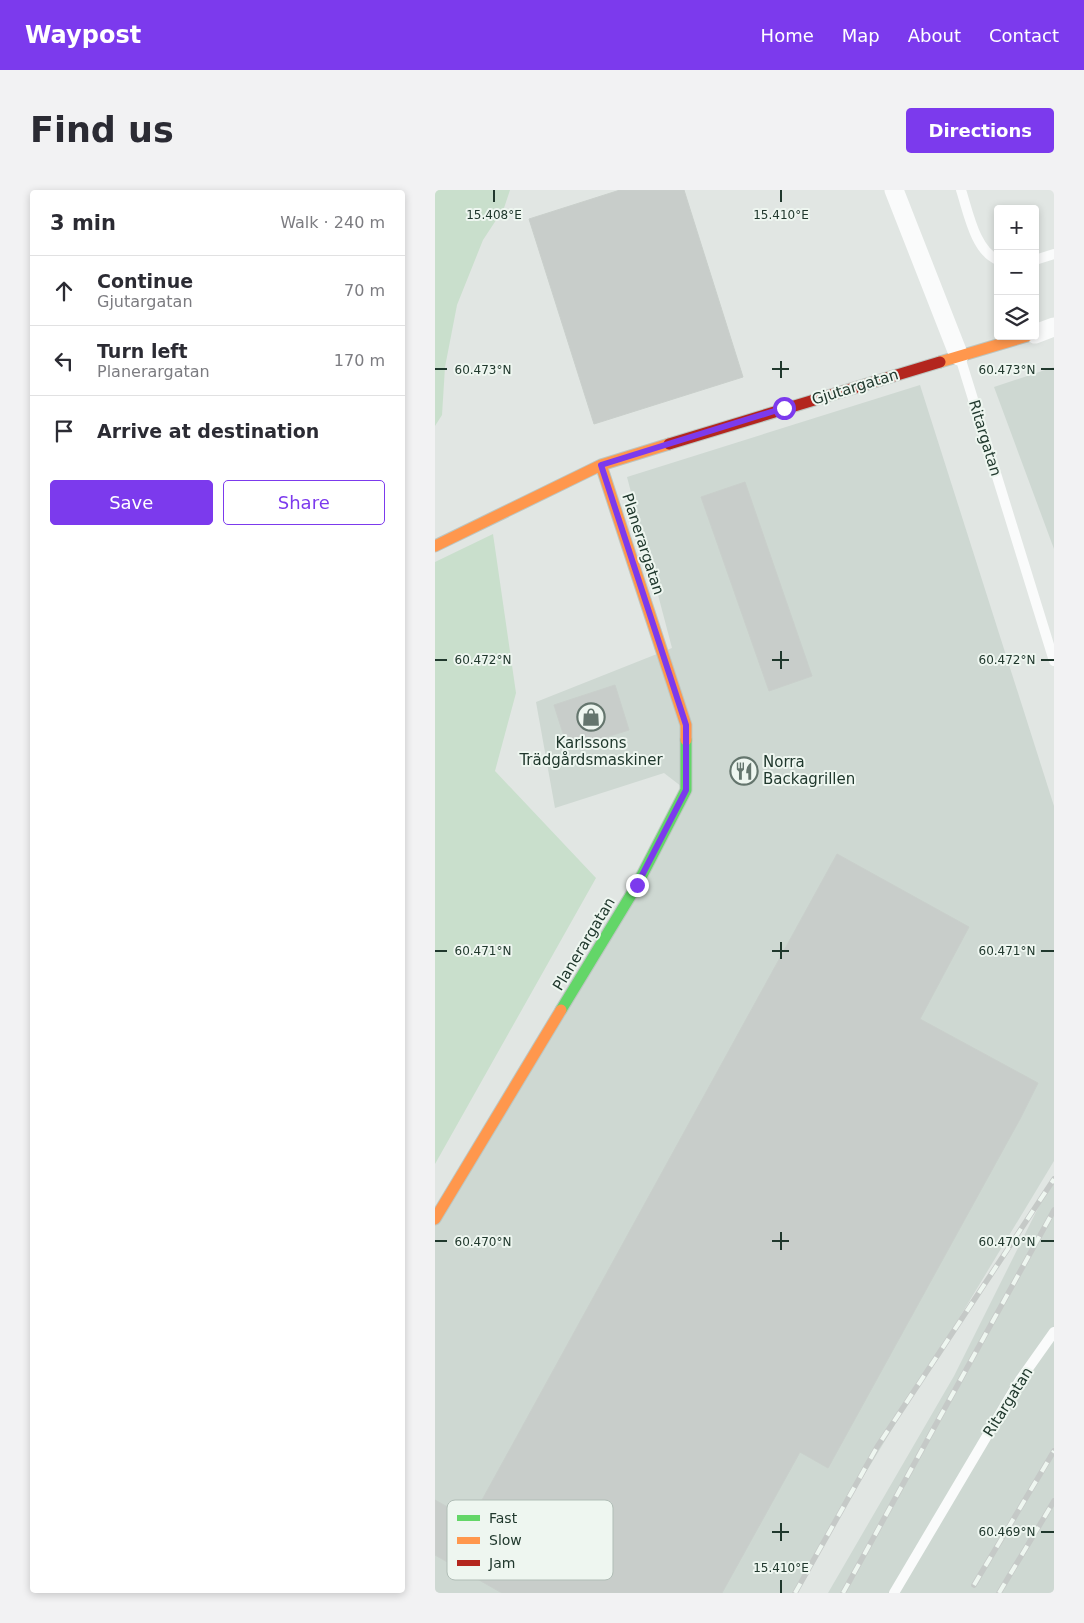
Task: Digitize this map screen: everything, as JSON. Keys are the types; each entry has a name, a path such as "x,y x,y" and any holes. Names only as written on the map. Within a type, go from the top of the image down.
{"street":[{"name":"Ritargatan","path":"894,190 959,356"},
{"path":"1039,333 1054,327"},
{"name":"Gjutargatan","path":"435,546 601,465 1013,340"},
{"name":"Planerargatan","path":"435,1219 637,885 686,790 686,725 601,465"}],"lane":[{"path":"961,190 978,241 994,258"},
{"path":"1039,259 1054,254"},
{"name":"Ritargatan","path":"959,356 1054,661"},
{"name":"Ritargatan","path":"894,1593 1020,1380 1054,1332"}],"shaded area":[{"path":"1054,367 1054,549 994,387"},
{"path":"920,385 1054,806 1054,1161 793,1593 435,1593 435,1219 686,790 664,773 555,808 536,702 672,648 627,477"},
{"path":"1054,1176 1054,1593 828,1593 954,1376"}],"green space":[{"path":"435,190 510,190 504,208 483,240 457,305 445,367 442,415 435,426"},
{"path":"493,534 516,693 495,771 596,878 435,1164 435,562"}],"building":[{"path":"620,190 684,190 743,377 594,424 529,219"},
{"path":"745,482 812,676 769,691 701,497"},
{"name":"Karlssons Trädgårdsmaskiner","path":"615,685 629,730 568,749 554,705"},
{"path":"837,854 969,927 920,1019 1038,1083 828,1468 800,1452 722,1593 502,1593 479,1580 613,1580 613,1500 482,1500"},
{"path":"435,1500 447,1507 447,1562 435,1555"}],"railway":[{"path":"795,1593 877,1447 1054,1179"},
{"path":"843,1593 1054,1210"},
{"path":"974,1585 1054,1451"},
{"path":"999,1593 1054,1501"}],"traffic: fast":[{"path":"561,1010 637,885 686,790 686,740"}],"traffic: slow":[{"path":"940,362 1014,340"},
{"path":"435,546 601,465 669,444"},
{"path":"601,465 686,725 686,740"},
{"path":"435,1219 561,1010"}],"traffic: jam":[{"path":"669,444 940,362"}],"place":[{"name":"Karlssons Trädgårdsmaskiner","path":"591,717"},
{"name":"Norra Backagrillen","path":"744,771"}],"route":[{"path":"637,885 686,790 686,725 601,465 784,408"}]}
